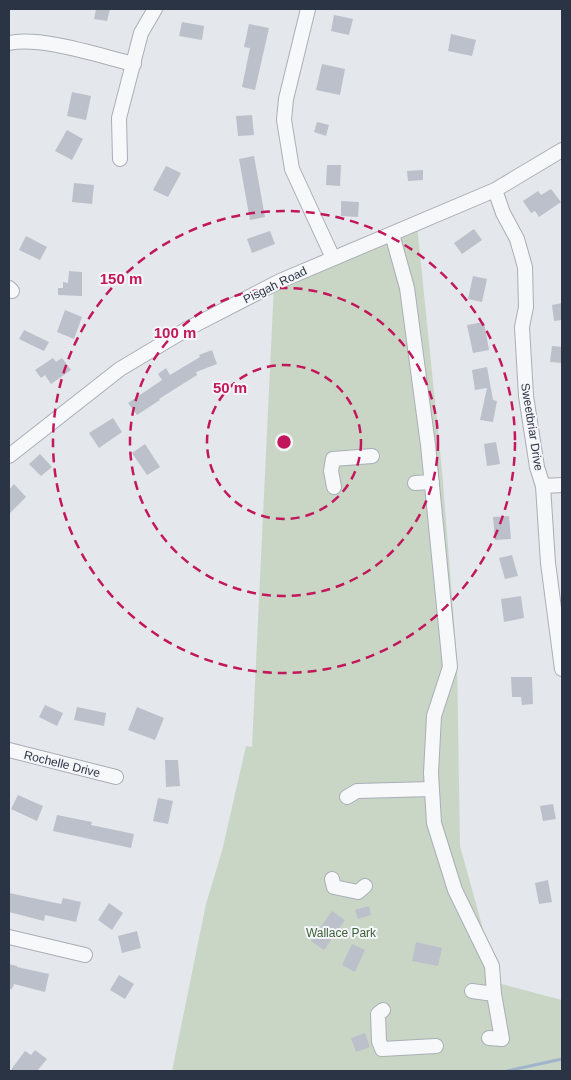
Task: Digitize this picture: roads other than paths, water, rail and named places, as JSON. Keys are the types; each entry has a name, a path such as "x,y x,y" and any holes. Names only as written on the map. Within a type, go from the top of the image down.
{"street":[{"path":"120,159 119,118 141,33 155,9"},
{"path":"308,9 286,99 284,120 292,169 334,258"},
{"path":"9,43 18,41 46,43 134,64"},
{"name":"Pisgah Road","path":"9,456 120,369 204,320 280,281 495,190 562,150"},
{"name":"Sweetbriar Drive","path":"495,190 503,213 517,238 526,267 526,308 522,327 526,396 537,467 543,486 548,563 562,669"},
{"path":"392,234 407,288 424,452 432,482 450,667 434,716 431,772 434,823 455,890 492,966 496,1039"},
{"path":"334,487 331,472 333,459 372,456"},
{"path":"415,483 432,482"},
{"path":"543,486 562,485"},
{"name":"Rochelle Drive","path":"9,750 116,777"},
{"path":"347,797 357,791 432,789"},
{"path":"332,879 334,887 358,892 365,886"},
{"path":"9,937 85,955"},
{"path":"472,992 494,994"},
{"path":"383,1010 378,1014 379,1041 382,1049 436,1046"}],"waterway":[{"path":"507,1071 562,1059"}],"park label":[{"name":"Wallace Park","path":"341,933"}]}
